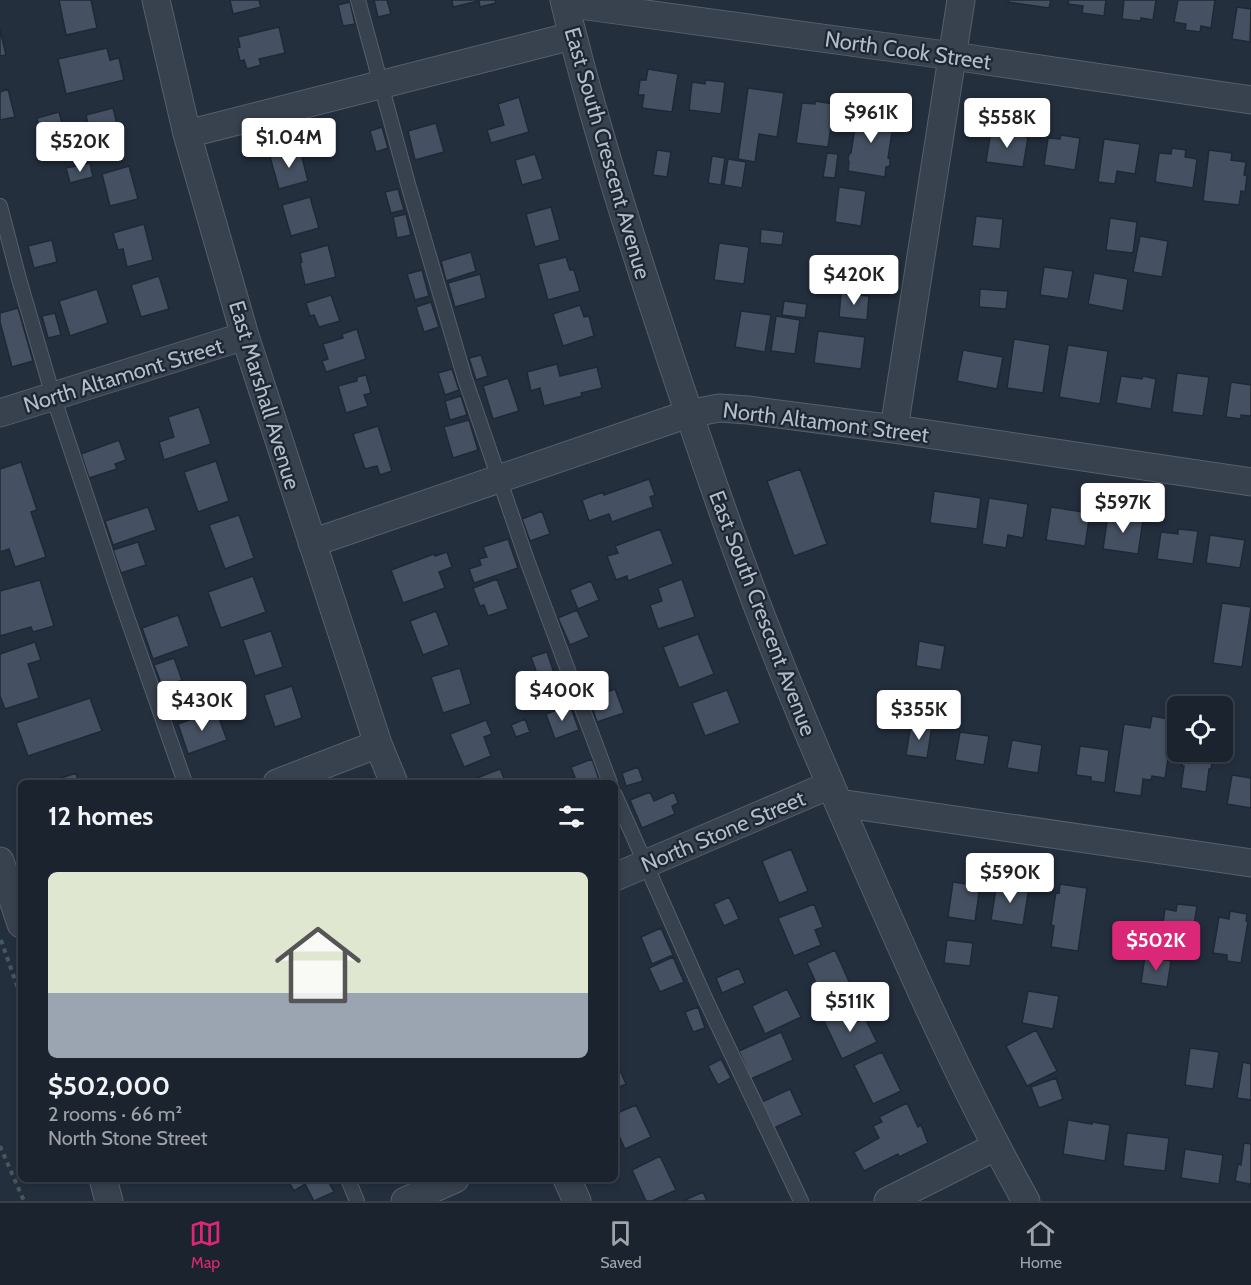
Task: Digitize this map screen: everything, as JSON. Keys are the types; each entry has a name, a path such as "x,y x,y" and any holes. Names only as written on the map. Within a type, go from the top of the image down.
{"street":[{"name":"East Marshall Avenue","path":"156,0 187,134 245,336 378,744 393,780"},
{"path":"894,429 961,0"},
{"name":"North Cook Street","path":"564,1 1251,100"},
{"name":"East South Crescent Avenue","path":"564,1 601,139 688,414 763,620 834,794 907,960 996,1147 1026,1201"},
{"path":"187,134 572,36"},
{"name":"North Altamont Street","path":"0,413 245,336"},
{"name":"North Altamont Street","path":"312,543 688,414 719,408 894,429 1251,482"},
{"path":"285,780 378,744"},
{"name":"North Stone Street","path":"618,876 834,794 1251,863"},
{"path":"0,861 15,885 18,904"},
{"path":"888,1201 996,1147"},
{"path":"104,1182 109,1201"},
{"path":"405,1201 448,1182"},
{"path":"568,1182 577,1201"}],"lane":[{"path":"358,0 434,276 465,379 528,563 609,780"},
{"path":"0,206 53,396 184,780"},
{"path":"618,802 705,998 801,1201"},
{"path":"349,1182 357,1201"}],"path":[{"path":"0,937 18,988"},
{"path":"0,1146 24,1201"}],"building":[{"path":"59,0 91,0 97,28 66,35"},
{"path":"230,0 259,0 261,7 233,14"},
{"path":"374,0 387,0 391,14 378,17"},
{"path":"452,0 495,0 496,3 480,7 479,1 453,7"},
{"path":"1008,0 1051,0 1049,8 1008,2"},
{"path":"1069,0 1106,0 1104,16 1082,13 1083,6 1068,4"},
{"path":"1124,0 1156,0 1153,20 1122,19"},
{"path":"1178,0 1215,0 1211,28 1201,26 1200,32 1185,30 1186,24 1174,22"},
{"path":"350,2 355,24 343,26 338,5"},
{"path":"1237,7 1251,9 1250,42 1232,39"},
{"path":"279,27 285,53 259,59 261,65 247,69 244,60 240,61 237,48 240,47 238,37"},
{"path":"0,29 6,55 0,56"},
{"path":"107,48 110,60 119,58 124,80 66,94 58,59"},
{"path":"648,69 678,74 672,112 642,108 644,95 638,95 640,80 646,80"},
{"path":"705,80 725,82 721,114 689,110 692,82 705,84"},
{"path":"748,88 784,93 777,137 759,134 755,162 738,159"},
{"path":"8,89 15,117 0,120 0,92"},
{"path":"519,97 529,132 491,143 487,130 504,125 498,104"},
{"path":"815,101 834,104 828,147 796,143 802,103 815,104"},
{"path":"113,108 122,144 94,151 86,115"},
{"path":"858,108 880,111 879,118 894,120 888,158 890,166 886,167 885,177 848,171"},
{"path":"59,112 63,127 40,133 37,118"},
{"path":"436,123 444,152 415,160 408,131"},
{"path":"382,127 388,148 376,152 370,131"},
{"path":"991,131 1028,137 1023,167 986,162"},
{"path":"1061,135 1080,138 1075,170 1044,165 1048,138 1060,139"},
{"path":"1104,139 1140,144 1135,174 1117,171 1115,184 1098,182"},
{"path":"1172,148 1186,150 1185,157 1197,159 1193,188 1155,182 1159,153 1171,154"},
{"path":"300,149 308,181 279,189 270,157"},
{"path":"657,150 671,152 667,177 653,175"},
{"path":"1209,150 1232,153 1231,160 1246,162 1245,192 1241,191 1239,205 1203,201"},
{"path":"827,153 838,154 835,178 823,177"},
{"path":"535,154 543,179 522,185 515,160"},
{"path":"712,156 725,158 721,185 708,183"},
{"path":"728,159 746,162 742,188 724,185"},
{"path":"90,163 93,177 70,183 66,168"},
{"path":"129,166 138,199 110,206 102,174"},
{"path":"839,187 866,191 861,226 835,222"},
{"path":"398,189 404,210 391,213 385,192"},
{"path":"310,197 319,228 291,236 282,205"},
{"path":"551,207 560,240 535,247 526,214"},
{"path":"406,214 411,235 397,238 393,217"},
{"path":"976,216 1003,219 1000,249 972,246"},
{"path":"1110,218 1137,222 1133,253 1106,250"},
{"path":"144,224 153,260 127,267 123,249 118,250 113,233"},
{"path":"761,229 784,232 782,245 760,243"},
{"path":"1140,236 1168,241 1162,277 1133,272"},
{"path":"52,240 57,262 34,268 28,246"},
{"path":"719,243 749,247 744,284 714,280"},
{"path":"328,245 336,277 305,285 300,253"},
{"path":"471,252 476,271 446,281 441,261"},
{"path":"566,257 570,270 574,270 580,291 548,300 538,264"},
{"path":"1044,267 1073,271 1068,299 1040,295"},
{"path":"422,270 429,296 415,300 407,274"},
{"path":"1094,273 1128,279 1123,311 1088,304"},
{"path":"480,274 486,298 455,307 448,283"},
{"path":"159,276 169,309 141,317 131,285"},
{"path":"97,289 108,323 70,336 59,301"},
{"path":"980,289 1008,291 1006,309 979,307"},
{"path":"841,293 869,296 867,320 839,317"},
{"path":"331,295 340,321 319,327 314,315 310,316 306,303"},
{"path":"784,301 807,304 805,318 782,315"},
{"path":"431,302 439,327 424,332 416,307"},
{"path":"580,305 584,317 589,316 594,336 563,346 553,314"},
{"path":"18,308 33,361 12,367 0,322 0,313"},
{"path":"741,311 771,315 765,352 735,347"},
{"path":"55,313 61,335 48,338 42,316"},
{"path":"776,316 800,320 795,354 771,351"},
{"path":"357,329 366,359 326,372 322,361 328,359 323,344 343,338 342,334"},
{"path":"818,331 865,337 861,369 814,363"},
{"path":"1014,339 1050,345 1043,393 1007,388"},
{"path":"1068,345 1108,351 1100,404 1059,397"},
{"path":"963,350 1003,357 997,389 957,381"},
{"path":"481,355 488,376 476,380 469,358"},
{"path":"557,364 560,376 597,367 602,388 544,406 540,388 531,391 527,372"},
{"path":"452,369 459,390 445,395 438,373"},
{"path":"1177,373 1209,377 1203,416 1172,412"},
{"path":"366,375 371,393 364,395 368,406 346,413 338,386 357,381 357,377"},
{"path":"1121,376 1142,379 1143,376 1156,379 1151,409 1116,403"},
{"path":"508,378 519,411 493,419 483,386"},
{"path":"1231,382 1251,385 1251,416 1241,415 1241,419 1226,417"},
{"path":"461,396 467,415 450,420 445,401"},
{"path":"199,407 211,444 164,460 159,442 174,437 168,417"},
{"path":"469,420 478,450 453,458 444,427"},
{"path":"378,426 392,471 380,475 377,466 365,469 353,434"},
{"path":"119,440 126,460 115,464 117,469 89,478 81,454"},
{"path":"216,461 229,501 198,512 184,472"},
{"path":"21,462 37,510 31,512 46,557 15,567 9,549 0,552 0,469"},
{"path":"800,469 827,544 794,556 767,481"},
{"path":"649,479 655,495 650,497 653,507 612,522 609,514 589,521 582,500 603,492 604,495"},
{"path":"934,491 981,498 977,529 930,523"},
{"path":"989,498 1028,504 1023,538 1008,535 1006,548 982,544"},
{"path":"148,507 156,530 113,545 105,521"},
{"path":"1051,507 1090,513 1085,546 1046,540"},
{"path":"542,511 550,534 530,541 522,519"},
{"path":"239,515 254,558 225,569 209,525"},
{"path":"1108,515 1143,520 1138,554 1103,549"},
{"path":"660,529 673,564 628,581 627,576 616,580 607,556 618,553 615,546"},
{"path":"1178,529 1198,531 1193,564 1157,559 1161,532 1178,534"},
{"path":"1210,535 1245,540 1240,568 1206,563"},
{"path":"508,539 518,568 474,583 469,569 481,565 479,559 487,557 483,547"},
{"path":"138,542 146,565 121,573 113,550"},
{"path":"447,552 452,567 439,572 445,588 403,603 391,570 434,554 435,556"},
{"path":"253,576 266,612 221,628 208,592"},
{"path":"497,579 508,609 488,616 484,605 480,606 473,588"},
{"path":"682,579 695,617 658,629 650,605 662,601 658,588"},
{"path":"40,580 54,626 33,632 31,627 0,636 0,591"},
{"path":"591,581 599,600 578,609 570,590"},
{"path":"1222,603 1251,607 1242,667 1213,663"},
{"path":"577,610 589,637 570,645 558,618"},
{"path":"436,611 449,645 423,655 410,621"},
{"path":"178,615 189,646 153,659 142,628"},
{"path":"271,631 283,667 255,676 243,640"},
{"path":"698,634 714,674 679,688 663,647"},
{"path":"919,641 945,646 941,670 916,666"},
{"path":"35,642 41,660 28,664 39,698 5,709 0,696 0,654"},
{"path":"547,652 555,676 540,682 531,657"},
{"path":"174,658 182,680 163,688 154,665"},
{"path":"460,668 471,704 443,713 431,677"},
{"path":"292,686 302,718 275,727 264,695"},
{"path":"615,689 624,713 597,722 589,698"},
{"path":"727,690 740,723 705,736 692,703"},
{"path":"207,696 211,707 197,712 194,701"},
{"path":"90,698 102,731 28,756 16,723"},
{"path":"570,705 579,730 555,739 546,714"},
{"path":"216,710 227,740 188,754 178,724"},
{"path":"1152,716 1167,719 1167,762 1165,778 1152,776 1151,780 1143,779 1141,796 1114,792 1124,724 1150,728"},
{"path":"525,719 530,732 516,737 511,725"},
{"path":"486,720 492,734 484,737 491,756 464,767 450,734"},
{"path":"911,724 932,726 927,758 906,755"},
{"path":"960,732 989,736 984,765 955,760"},
{"path":"1012,740 1042,745 1038,773 1007,768"},
{"path":"1080,746 1109,750 1105,783 1091,781 1091,777 1076,775"},
{"path":"592,759 599,780 576,780 571,767"},
{"path":"1183,762 1212,762 1206,792 1181,788 1184,766 1182,766"},
{"path":"638,767 643,781 626,786 622,773"},
{"path":"500,769 505,780 472,780"},
{"path":"76,773 78,780 56,780"},
{"path":"1232,775 1251,778 1251,808 1227,804"},
{"path":"650,792 654,801 674,792 678,803 672,806 675,814 642,828 630,800"},
{"path":"791,849 808,891 779,903 762,861"},
{"path":"953,882 980,886 975,921 948,917"},
{"path":"997,882 1029,887 1023,925 991,920"},
{"path":"1060,884 1087,888 1078,951 1051,947 1054,926 1051,925 1056,892 1059,893"},
{"path":"729,897 739,919 724,926 714,904"},
{"path":"814,904 823,927 815,930 821,945 794,956 778,918"},
{"path":"1177,904 1197,906 1189,956 1172,953 1173,947 1160,945 1165,909 1176,911"},
{"path":"1230,911 1247,914 1246,921 1248,921 1241,963 1227,961 1227,955 1213,953 1219,917 1229,919"},
{"path":"661,928 673,955 652,964 641,937"},
{"path":"947,940 973,943 970,966 944,963"},
{"path":"835,950 854,993 826,1005 807,963"},
{"path":"1145,956 1171,961 1167,987 1141,983"},
{"path":"673,957 684,982 660,992 649,968"},
{"path":"739,968 745,983 722,993 716,978"},
{"path":"787,989 801,1017 765,1034 752,1006"},
{"path":"1028,991 1059,996 1053,1029 1022,1023"},
{"path":"698,1007 705,1028 693,1032 685,1012"},
{"path":"851,1008 857,1022 865,1018 877,1042 842,1059 824,1021"},
{"path":"1036,1030 1057,1071 1027,1086 1006,1046"},
{"path":"781,1032 793,1060 751,1079 739,1051"},
{"path":"1190,1048 1219,1052 1213,1089 1185,1085"},
{"path":"882,1052 901,1091 873,1104 854,1065"},
{"path":"721,1059 731,1078 718,1085 708,1066"},
{"path":"1243,1062 1251,1064 1251,1100 1237,1098"},
{"path":"618,1066 626,1084 618,1088"},
{"path":"1056,1078 1063,1099 1039,1108 1031,1087"},
{"path":"790,1089 802,1115 774,1128 762,1102"},
{"path":"907,1103 918,1127 921,1125 928,1143 899,1157 898,1154 864,1171 854,1152 879,1138 873,1126 882,1122 879,1117"},
{"path":"636,1105 651,1137 625,1149 618,1134 618,1113"},
{"path":"1068,1120 1110,1125 1105,1161 1063,1154"},
{"path":"1127,1133 1169,1138 1165,1171 1123,1166"},
{"path":"1244,1143 1251,1144 1251,1187 1249,1187 1250,1184 1235,1181 1238,1164 1241,1165"},
{"path":"1185,1149 1223,1155 1219,1184 1181,1178"},
{"path":"660,1156 676,1190 652,1201 646,1201 632,1170"},
{"path":"289,1182 329,1182 334,1192 314,1201 305,1184 294,1191"},
{"path":"703,1192 707,1201 683,1201"}]}
